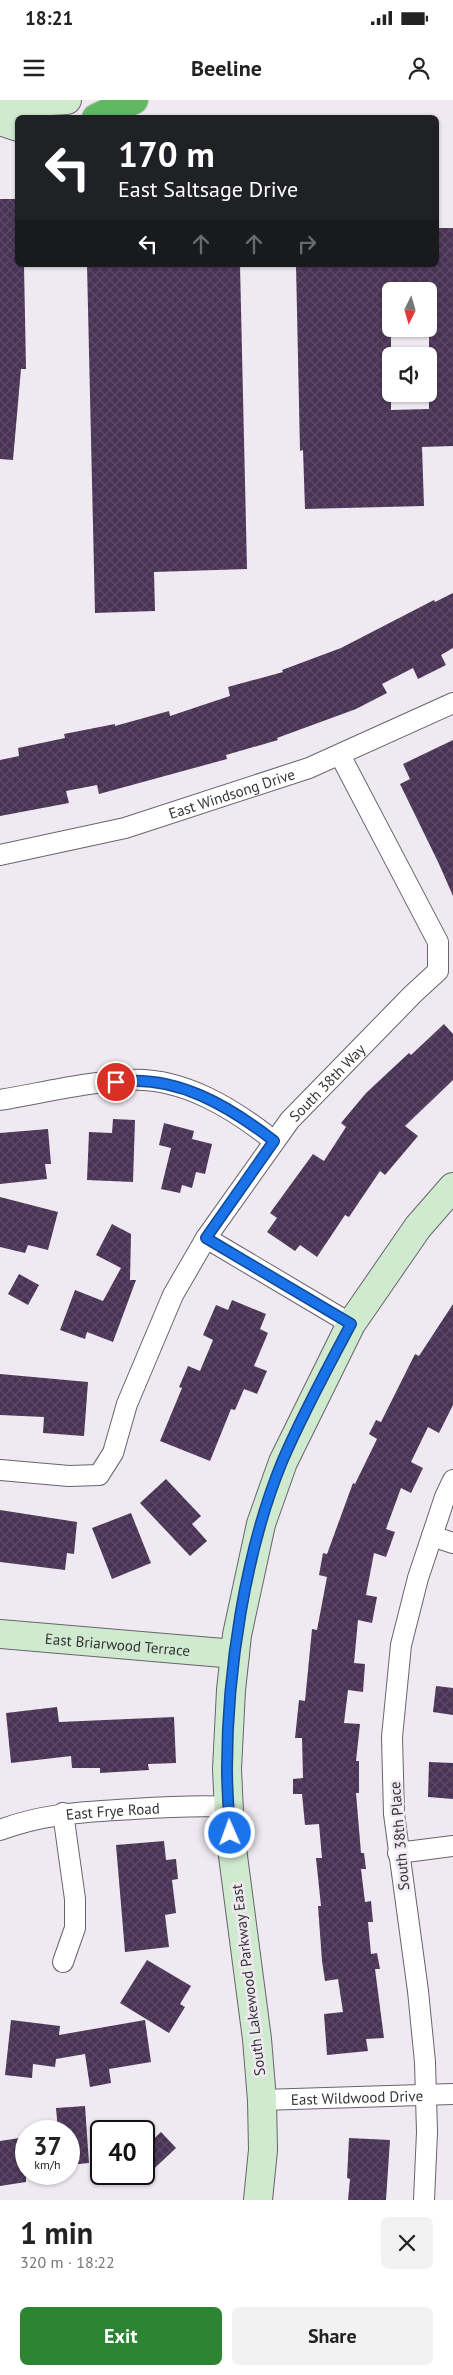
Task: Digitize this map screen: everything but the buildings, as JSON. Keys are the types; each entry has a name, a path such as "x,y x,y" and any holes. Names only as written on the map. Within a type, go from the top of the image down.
{"highway":[{"path":"102,115 134,100"}],"street":[{"path":"0,104 67,100"},
{"path":"0,121 15,126"},
{"name":"East Windsong Drive","path":"0,855 125,828 300,771 340,755 453,703"},
{"name":"South 38th Way","path":"0,1470 69,1476 99,1475 113,1453 127,1404 173,1295 206,1238 274,1141 312,1096 438,971 438,942 340,755"},
{"path":"0,1100 130,1080 159,1083 216,1101 249,1121 274,1141"},
{"name":"South Lakewood Parkway East","path":"258,2200 263,2150 262,2100 257,2039 230,1833 227,1769 235,1654 261,1524 282,1462 351,1324 418,1227 453,1187"},
{"path":"206,1238 351,1324"},
{"name":"South 38th Place","path":"424,2200 427,2132 426,2095 418,1991 394,1814 392,1736 400,1654 418,1578 444,1497 453,1480"},
{"path":"432,1536 453,1543"},
{"name":"East Briarwood Terrace","path":"0,1634 235,1654"},
{"name":"East Frye Road","path":"0,1830 25,1821 63,1813 200,1806 229,1807"},
{"path":"63,1813 75,1900 76,1928 63,1962"},
{"path":"398,1852 453,1846"},
{"name":"East Wildwood Drive","path":"262,2100 453,2094"}],"route":[{"path":"116,1082 130,1080 159,1083 216,1101 249,1121 274,1141 206,1238 351,1324 282,1462 261,1524 237,1635 231,1690 227,1769 230,1833"}]}
